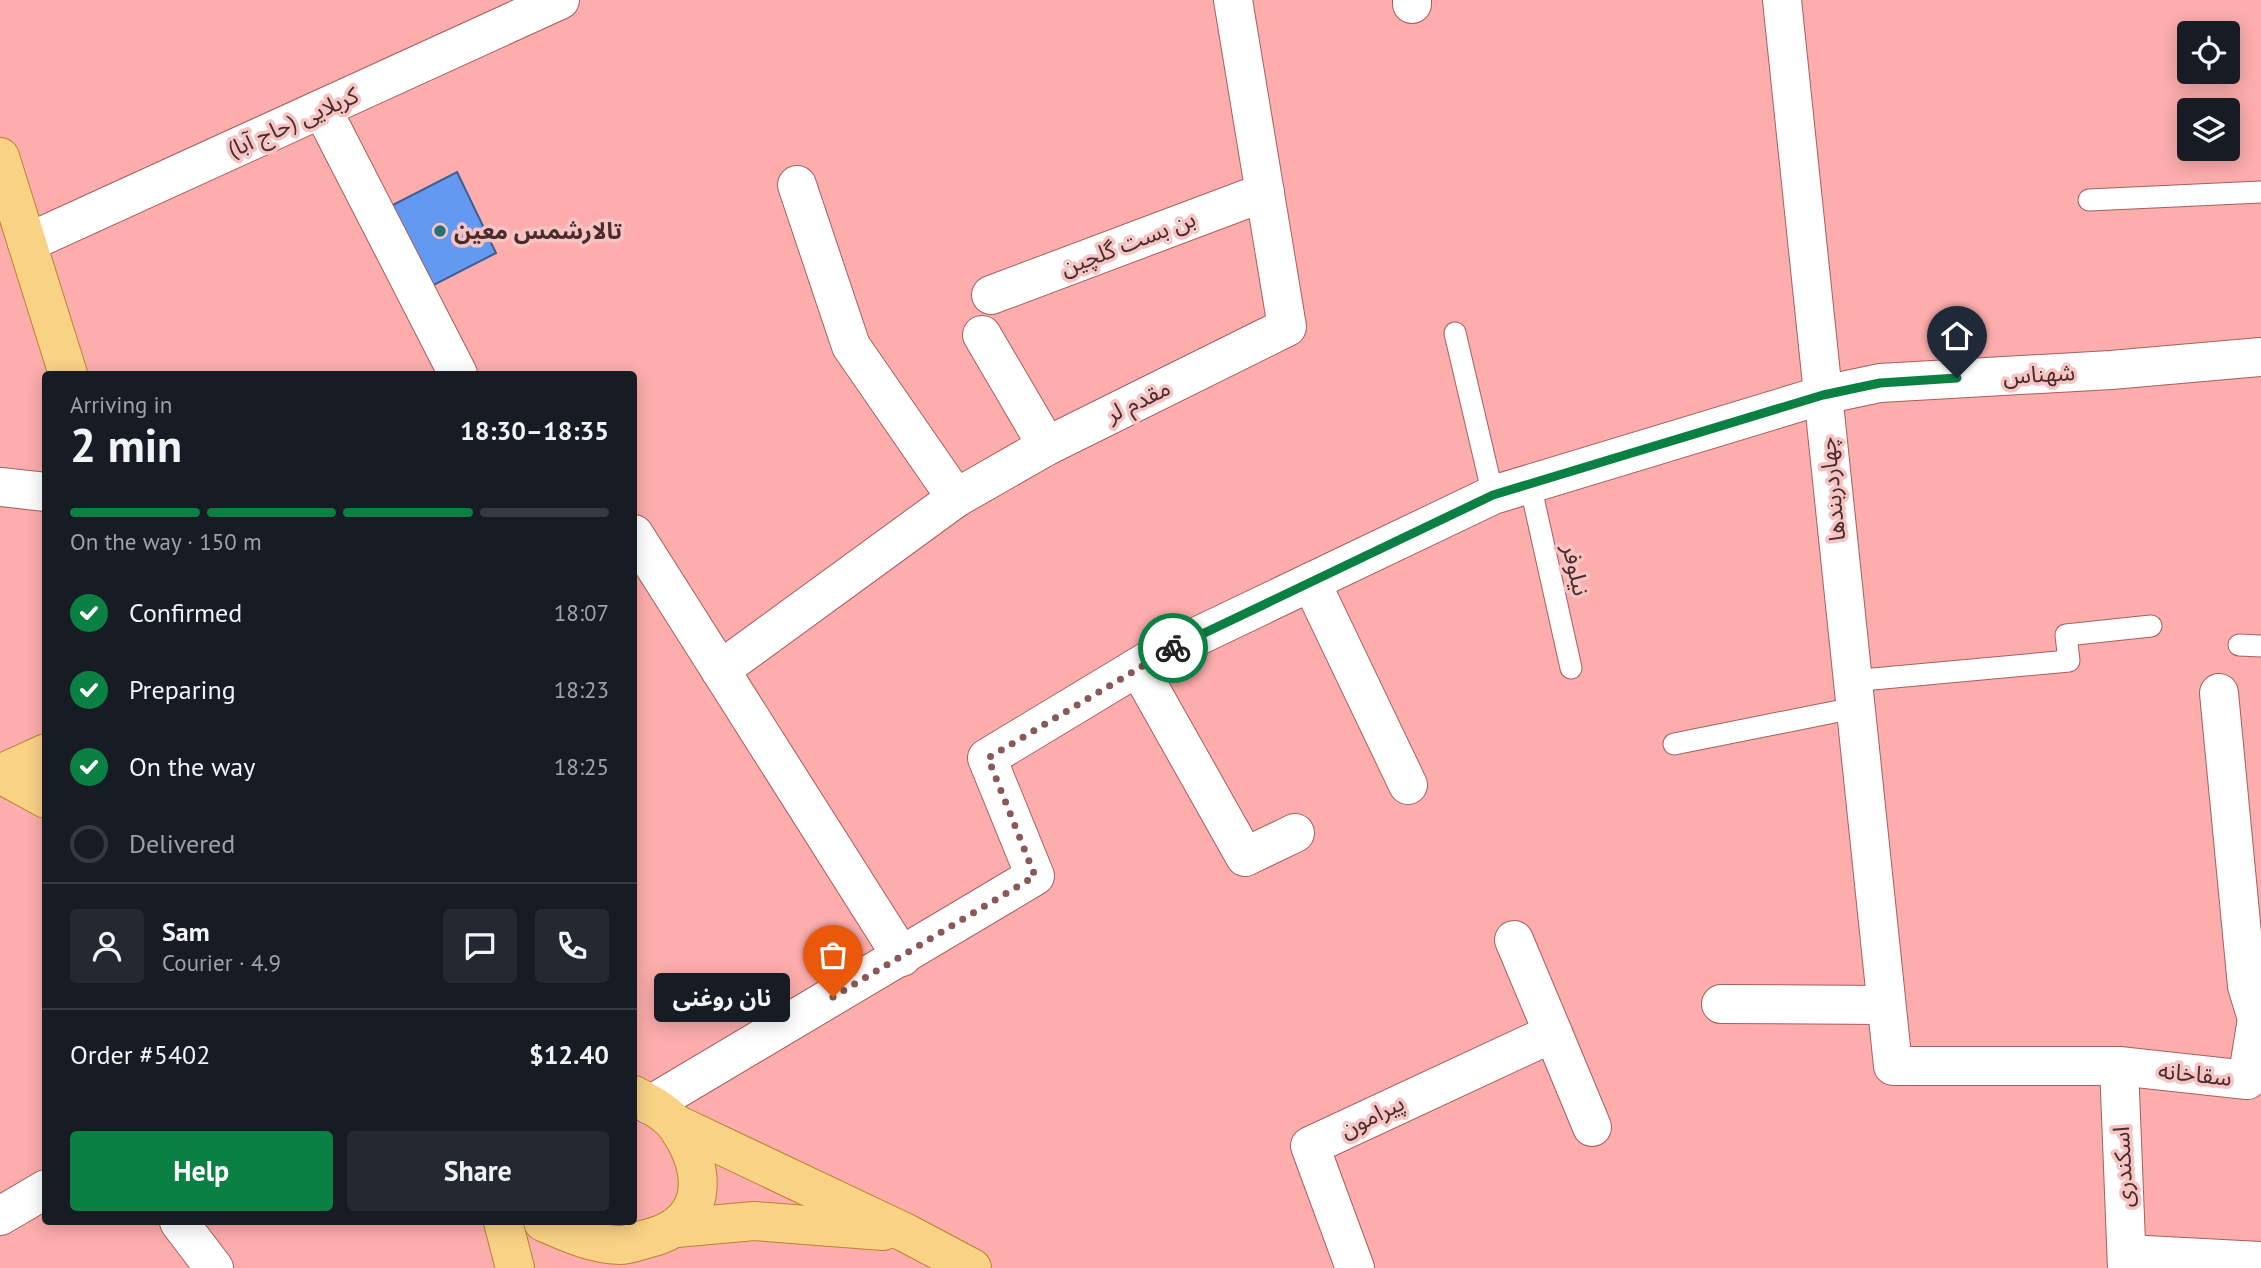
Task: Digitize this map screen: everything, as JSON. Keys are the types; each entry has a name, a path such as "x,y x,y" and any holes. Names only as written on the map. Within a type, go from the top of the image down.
{"main road":[{"path":"0,157 67,371"},
{"path":"0,774 42,755"},
{"path":"0,774 42,797"},
{"path":"653,1108 972,1268"},
{"path":"653,1108 698,1165 699,1184 692,1210 664,1244"},
{"path":"550,1225 586,1240 622,1245 664,1244 754,1221 906,1233"},
{"path":"504,1225 515,1268"}],"street":[{"name":"کربلایی (حاج آبا)","path":"27,243 560,0"},
{"name":"مقدم لر","path":"720,670 956,498 1047,446 1287,327 1233,0"},
{"name":"چهاردربندها","path":"1782,0 1883,992 1893,1066 2119,1066"},
{"path":"321,109 456,371"},
{"path":"797,185 851,346 956,498"},
{"name":"بن بست گلچین","path":"991,295 1265,192"},
{"path":"982,335 1047,446"},
{"name":"شهناس","path":"902,957 1035,876 988,758 1147,661 1493,495 1823,395 1880,383 2111,370 2261,357"},
{"path":"0,487 42,492"},
{"path":"637,539 902,957 653,1108"},
{"path":"1311,582 1408,785"},
{"path":"1147,661 1245,857 1296,833"},
{"path":"2219,693 2247,986 2259,1019"},
{"path":"1514,940 1592,1127"},
{"path":"1721,1003 1883,992"},
{"name":"سقاخانه","path":"2119,1066 2247,1080 2259,1019"},
{"name":"پیرامون","path":"1355,1268 1311,1146 1553,1033"},
{"name":"اسکندری","path":"2119,1066 2127,1261"},
{"path":"0,1216 42,1191"},
{"path":"181,1225 214,1268"},
{"path":"2127,1261 2261,1261"}],"lane":[{"path":"2089,200 2261,192"},
{"path":"1455,333 1493,495"},
{"name":"نیلوفر","path":"1530,484 1571,668"},
{"path":"1674,744 1853,694 2069,661 2066,635 2151,626"},
{"path":"2239,645 2261,646"}],"building":[{"name":"تالارشمس معین","path":"457,172 496,253 424,290 385,209"}],"way so far":[{"path":"833,997 1035,876 988,758 1173,648"}],"place":[{"name":"تالارشمس معین","path":"440,231"},
{"name":"نان روغنی","path":"833,997"}],"route":[{"path":"1173,648 1493,495 1823,395 1880,383 1957,378"}]}
